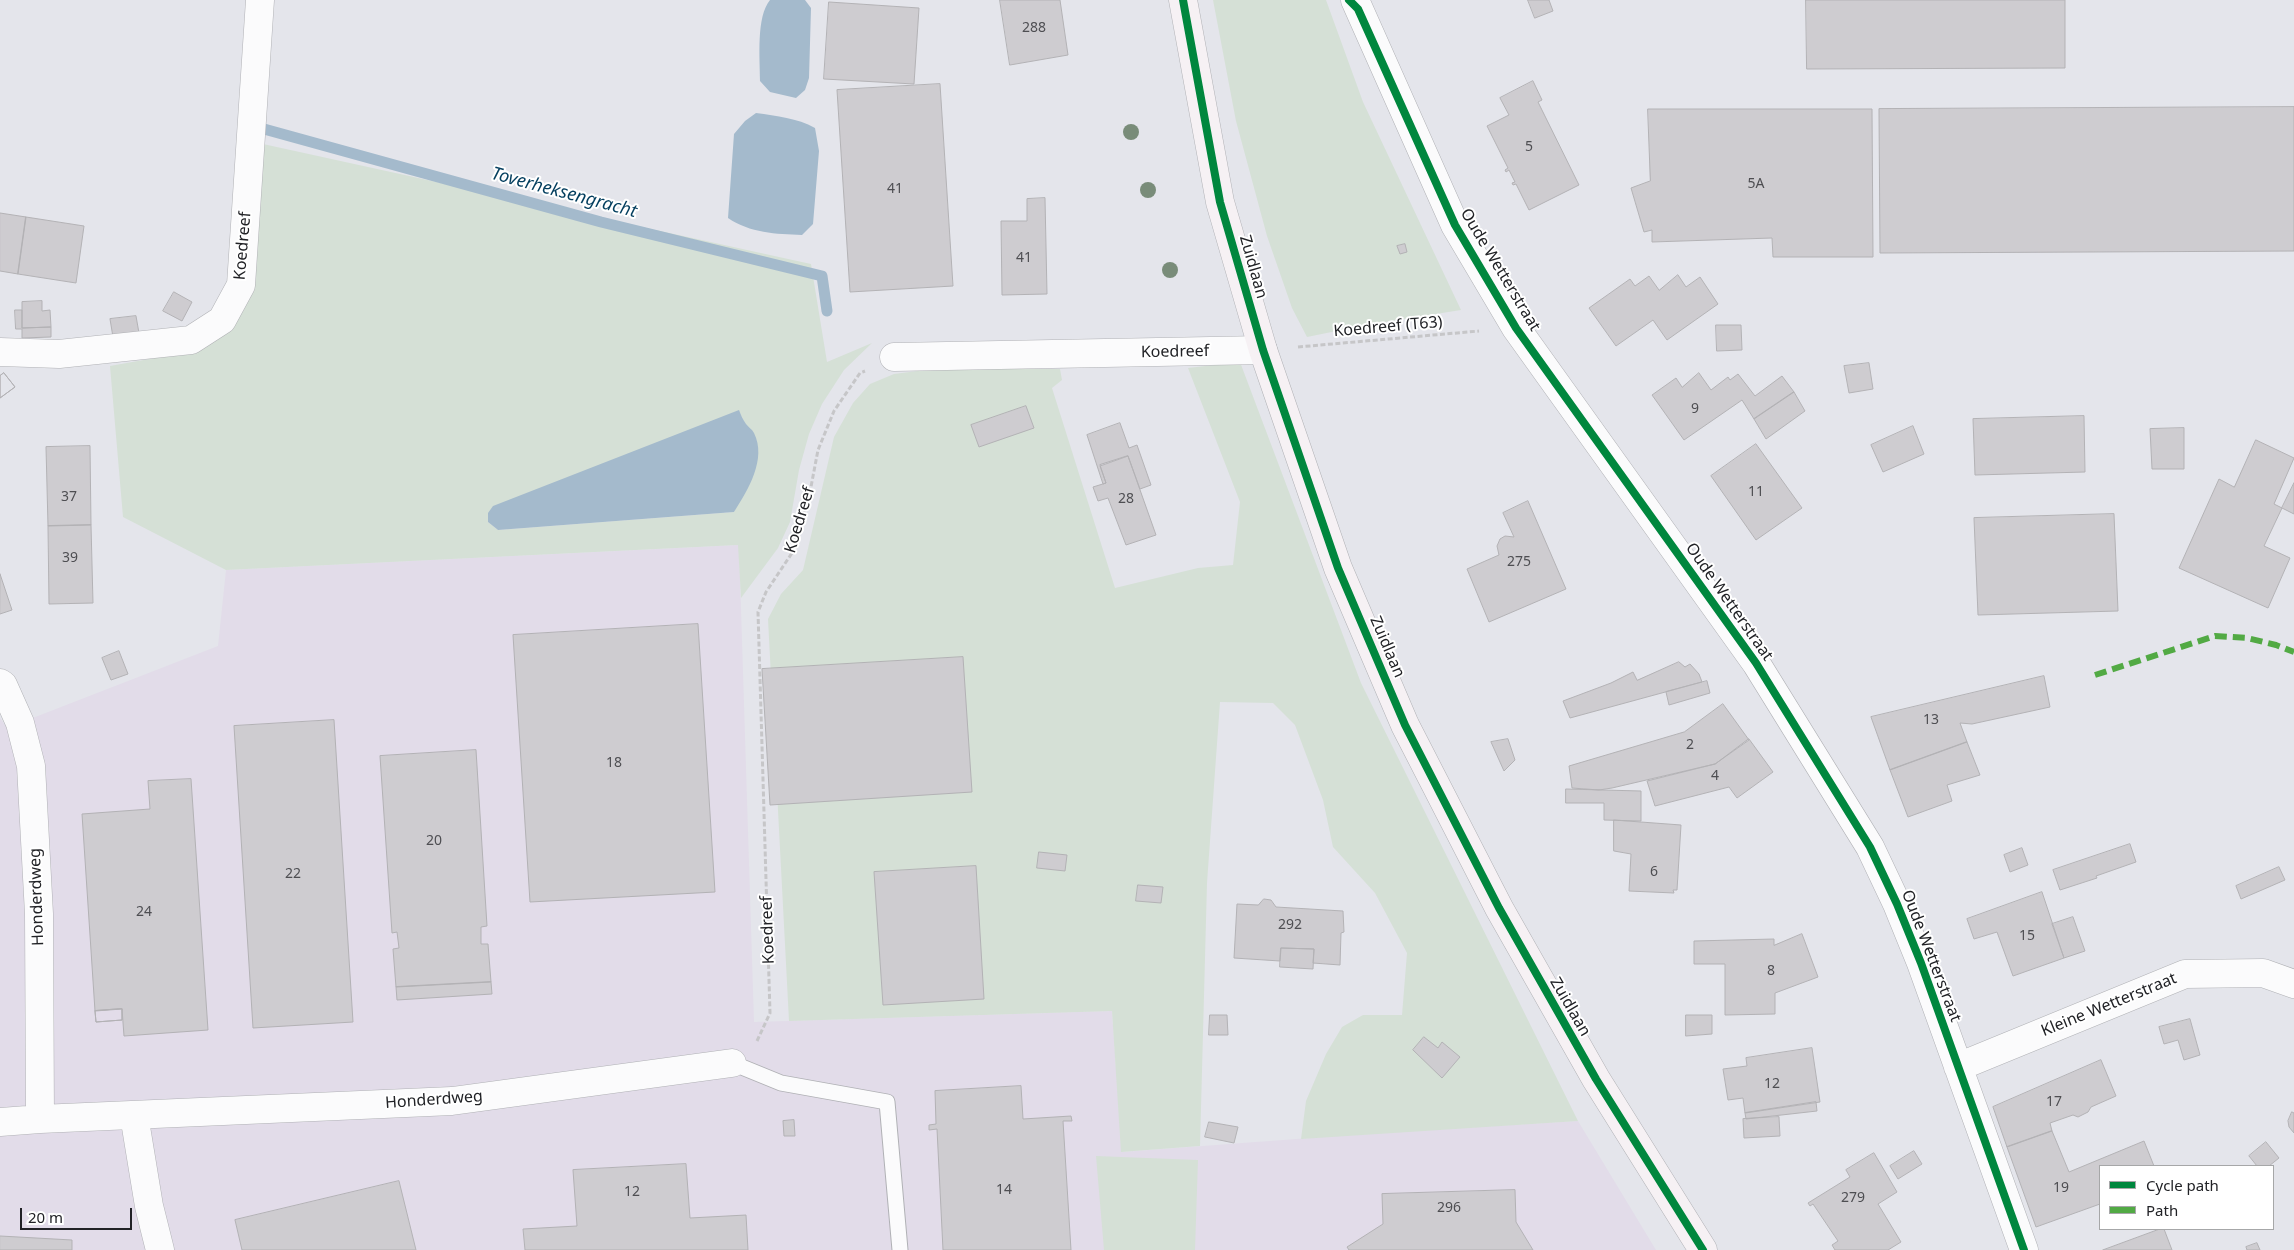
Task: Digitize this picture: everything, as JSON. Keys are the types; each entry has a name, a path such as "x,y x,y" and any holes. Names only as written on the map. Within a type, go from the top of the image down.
{"main road":[{"name":"Zuidlaan","path":"1183,0 1220,202 1263,350 1338,568 1405,725 1498,908 1596,1079 1703,1250"}],"street":[{"name":"Koedreef","path":"0,352 59,354 191,340 222,320 241,285 260,0"},
{"name":"Oude Wetterstraat","path":"1359,3 1455,225 1516,328 1756,663 1870,847 1898,904 1921,963 2024,1250"},
{"name":"Koedreef","path":"894,357 1263,350"},
{"name":"Honderdweg","path":"0,683 3,685 20,723 31,766 39,914 40,1119"},
{"name":"Kleine Wetterstraat","path":"1958,1068 2185,974 2263,973 2294,984"},
{"name":"Honderdweg","path":"0,1122 452,1101 732,1063"},
{"path":"134,1115 149,1206 160,1250"}],"lane":[{"path":"732,1063 781,1083 887,1102 900,1250"}],"shaded area":[{"path":"1213,0 1326,0 1363,102 1461,310 1366,325 1307,337 1292,308 1267,236 1236,121"},
{"path":"263,144 811,264 827,362 872,343 844,370 822,404 809,434 799,470 790,522 778,548 741,598 738,545 226,570 123,517 110,366 188,352 230,328 243,311 252,292","holes":["739,411 745,424 753,432 734,512 498,530 488,522"]},
{"path":"1240,362 1361,683 1578,1121 1301,1139 1306,1101 1326,1054 1342,1027 1363,1015 1402,1015 1407,953 1375,893 1333,847 1323,800 1295,725 1273,703 1220,702 1207,883 1200,1146 1121,1152 1112,1011 789,1021 768,619 781,594 803,570 834,437 853,403 870,384 894,374 933,369 1060,369 1062,380 1052,388 1115,588 1198,568 1233,565 1240,502 1188,368"},
{"path":"739,545 754,1022 1112,1011 1122,1152 1390,1132 1578,1121 1656,1250 0,1250 0,718 7,728 218,646 226,570"},
{"path":"1096,1156 1198,1160 1195,1250 1104,1250"}],"water":[{"path":"770,0 805,0 811,8 809,78 805,90 796,98 770,92 760,81 759,50 761,27 766,7"},
{"path":"756,113 779,116 815,128 819,151 813,224 802,235 754,230 728,218 734,134 745,121"},
{"path":"739,410 745,422 754,433 758,453 757,464 750,484 734,512 498,530 488,522 488,513 493,506"}],"building":[{"path":"1000,0 1060,0 1068,55 1010,65"},
{"path":"1528,0 1549,0 1553,11 1535,18"},
{"path":"1806,0 2065,0 2065,68 1807,69"},
{"path":"829,2 919,8 914,84 824,79"},
{"path":"1533,81 1542,100 1538,102 1579,185 1529,210 1516,184 1513,185 1512,183 1515,182 1509,170 1506,172 1505,170 1508,168 1487,126 1509,115 1500,98"},
{"path":"940,84 953,286 850,292 837,90"},
{"path":"2294,107 2294,251 1880,253 1879,109"},
{"path":"1648,109 1872,109 1873,257 1773,257 1772,238 1652,242 1652,230 1644,232 1631,188 1650,181"},
{"path":"1045,198 1047,294 1002,295 1001,221 1027,221 1027,199"},
{"path":"0,213 26,217 18,274 0,271"},
{"path":"26,217 84,226 76,283 18,274"},
{"path":"1405,244 1407,252 1400,254 1397,246"},
{"path":"1678,275 1686,287 1700,277 1718,304 1667,340 1653,320 1616,346 1589,308 1630,279 1635,286 1649,276 1659,290"},
{"path":"174,292 192,302 182,321 163,311"},
{"path":"42,301 42,311 50,310 51,327 22,328 22,302"},
{"path":"15,310 22,310 22,328 51,327 51,337 22,338 22,329 16,329"},
{"path":"136,316 139,333 113,337 110,319"},
{"path":"1716,325 1741,325 1742,350 1717,351"},
{"path":"1869,363 1873,389 1849,393 1844,366"},
{"path":"4,373 15,387 0,398 0,376"},
{"path":"4,373 15,387 0,398 0,376"},
{"path":"1699,373 1711,390 1728,377 1730,380 1738,374 1755,396 1782,376 1794,392 1754,419 1742,400 1684,440 1652,395 1676,378 1682,387"},
{"path":"1794,392 1805,411 1766,439 1754,419"},
{"path":"1026,406 1034,428 979,447 971,425"},
{"path":"2084,416 2085,472 1975,475 1973,419"},
{"path":"1120,423 1129,448 1137,445 1151,485 1140,489 1128,456 1100,466 1106,483 1103,484 1087,435"},
{"path":"1913,426 1924,454 1883,472 1871,445"},
{"path":"2184,428 2184,469 2152,469 2150,429"},
{"path":"2256,440 2294,458 2274,504 2282,508 2264,546 2290,558 2268,608 2179,568 2219,479 2234,487"},
{"path":"1756,444 1802,508 1756,540 1711,476"},
{"path":"90,446 91,525 48,526 46,447"},
{"path":"1128,456 1156,535 1126,545 1108,498 1098,501 1093,487 1106,483 1100,465"},
{"path":"2294,483 2294,514 2282,508"},
{"path":"1528,501 1566,589 1489,622 1467,569 1499,555 1497,546 1500,539 1505,536 1514,537 1503,513"},
{"path":"2114,514 2118,611 1978,615 1974,518"},
{"path":"91,525 93,603 49,604 48,526"},
{"path":"0,574 12,610 0,614"},
{"path":"698,624 715,892 530,902 513,635"},
{"path":"119,651 128,674 111,680 102,658"},
{"path":"963,657 972,792 770,805 762,669"},
{"path":"1679,662 1685,667 1690,664 1699,674 1702,682 1570,718 1563,701 1611,683 1633,672 1637,680"},
{"path":"2044,676 2050,707 1972,724 1960,723 1967,742 1890,770 1871,717"},
{"path":"1707,681 1710,693 1669,705 1666,692"},
{"path":"1723,704 1749,740 1715,764 1612,788 1599,790 1572,788 1569,766 1684,732"},
{"path":"334,720 353,1022 253,1028 234,726"},
{"path":"1508,739 1515,760 1504,771 1491,742"},
{"path":"1749,739 1773,772 1737,798 1729,787 1655,806 1647,781 1715,764"},
{"path":"1967,742 1980,775 1947,785 1952,801 1908,817 1890,770"},
{"path":"476,750 487,926 481,927 481,944 488,944 491,982 396,987 393,949 399,948 397,932 392,933 380,756"},
{"path":"191,779 208,1030 124,1036 122,1009 95,1011 82,814 150,809 148,781"},
{"path":"1566,789 1641,791 1641,821 1604,820 1604,803 1566,803"},
{"path":"1614,820 1681,825 1677,890 1673,890 1674,893 1629,891 1631,854 1614,851"},
{"path":"2130,844 2136,862 2096,876 2097,878 2060,890 2053,870"},
{"path":"2022,848 2028,865 2010,872 2004,855"},
{"path":"1039,852 1067,855 1065,871 1037,868"},
{"path":"976,866 984,999 883,1005 874,872"},
{"path":"2279,867 2285,880 2241,899 2236,886"},
{"path":"1138,885 1163,887 1161,903 1136,901"},
{"path":"2042,892 2064,958 2013,976 1997,932 1974,939 1967,919"},
{"path":"1264,899 1271,900 1276,907 1343,911 1344,932 1341,933 1340,965 1313,963 1314,949 1281,948 1280,961 1234,958 1237,904 1258,905"},
{"path":"2073,917 2085,951 2064,958 2052,924"},
{"path":"1802,934 1818,977 1775,993 1775,1014 1725,1015 1725,964 1694,964 1694,941 1774,939 1774,945"},
{"path":"1281,948 1314,949 1313,969 1280,967"},
{"path":"491,982 492,994 397,1000 396,987"},
{"path":"122,1009 122,1020 96,1022 95,1011"},
{"path":"122,1009 122,1020 96,1022 95,1011"},
{"path":"1210,1015 1227,1015 1228,1035 1209,1035"},
{"path":"1686,1015 1712,1015 1712,1034 1686,1036"},
{"path":"2190,1019 2200,1055 2184,1060 2178,1040 2164,1044 2159,1027"},
{"path":"1424,1037 1438,1048 1442,1042 1460,1057 1442,1078 1413,1050"},
{"path":"1812,1048 1820,1102 1745,1113 1743,1098 1728,1100 1723,1069 1747,1066 1746,1058"},
{"path":"2101,1060 2116,1096 2091,1107 2088,1112 2078,1117 2073,1115 2050,1123 2052,1131 2007,1147 1993,1107"},
{"path":"1021,1086 1023,1119 1071,1116 1072,1121 1063,1121 1071,1250 943,1250 937,1129 929,1130 929,1125 936,1124 935,1091"},
{"path":"1816,1102 1817,1111 1746,1119 1745,1113"},
{"path":"2292,1112 2294,1113 2294,1133 2289,1127 2288,1121"},
{"path":"1779,1117 1780,1136 1744,1138 1743,1119"},
{"path":"794,1120 795,1136 784,1136 783,1121"},
{"path":"1209,1122 1238,1127 1234,1143 1205,1137"},
{"path":"2052,1131 2069,1172 2144,1141 2154,1165 2099,1165 2099,1204 2036,1227 2007,1147"},
{"path":"2266,1142 2279,1158 2270,1165 2256,1165 2249,1156"},
{"path":"1914,1151 1922,1164 1898,1179 1890,1166"},
{"path":"1874,1153 1897,1192 1878,1204 1901,1242 1888,1250 1835,1250 1832,1245 1838,1241 1813,1204 1810,1206 1808,1203 1850,1177 1846,1170"},
{"path":"686,1164 690,1218 746,1215 748,1250 525,1250 523,1229 577,1226 573,1170"},
{"path":"399,1181 416,1250 242,1250 235,1220"},
{"path":"1515,1190 1516,1222 1533,1250 1349,1250 1347,1247 1383,1224 1382,1194"},
{"path":"2157,1230 2164,1230 2172,1250 2103,1250"},
{"path":"0,1236 72,1240 72,1250 0,1250"},
{"path":"2257,1243 2260,1250 2247,1250 2246,1247"}],"waterway":[{"name":"Toverheksengracht","path":"264,129 601,222 822,276 827,311"}],"marked path":[{"path":"2095,675 2215,636 2247,638 2276,645 2294,652"}],"cycle path":[{"path":"1183,0 1220,202 1263,350 1338,568 1405,725 1499,908 1596,1079 1703,1250"},
{"path":"1349,0 1358,9 1455,225 1516,328 1756,663 1870,847 1897,904 1921,963 2024,1250"}]}
